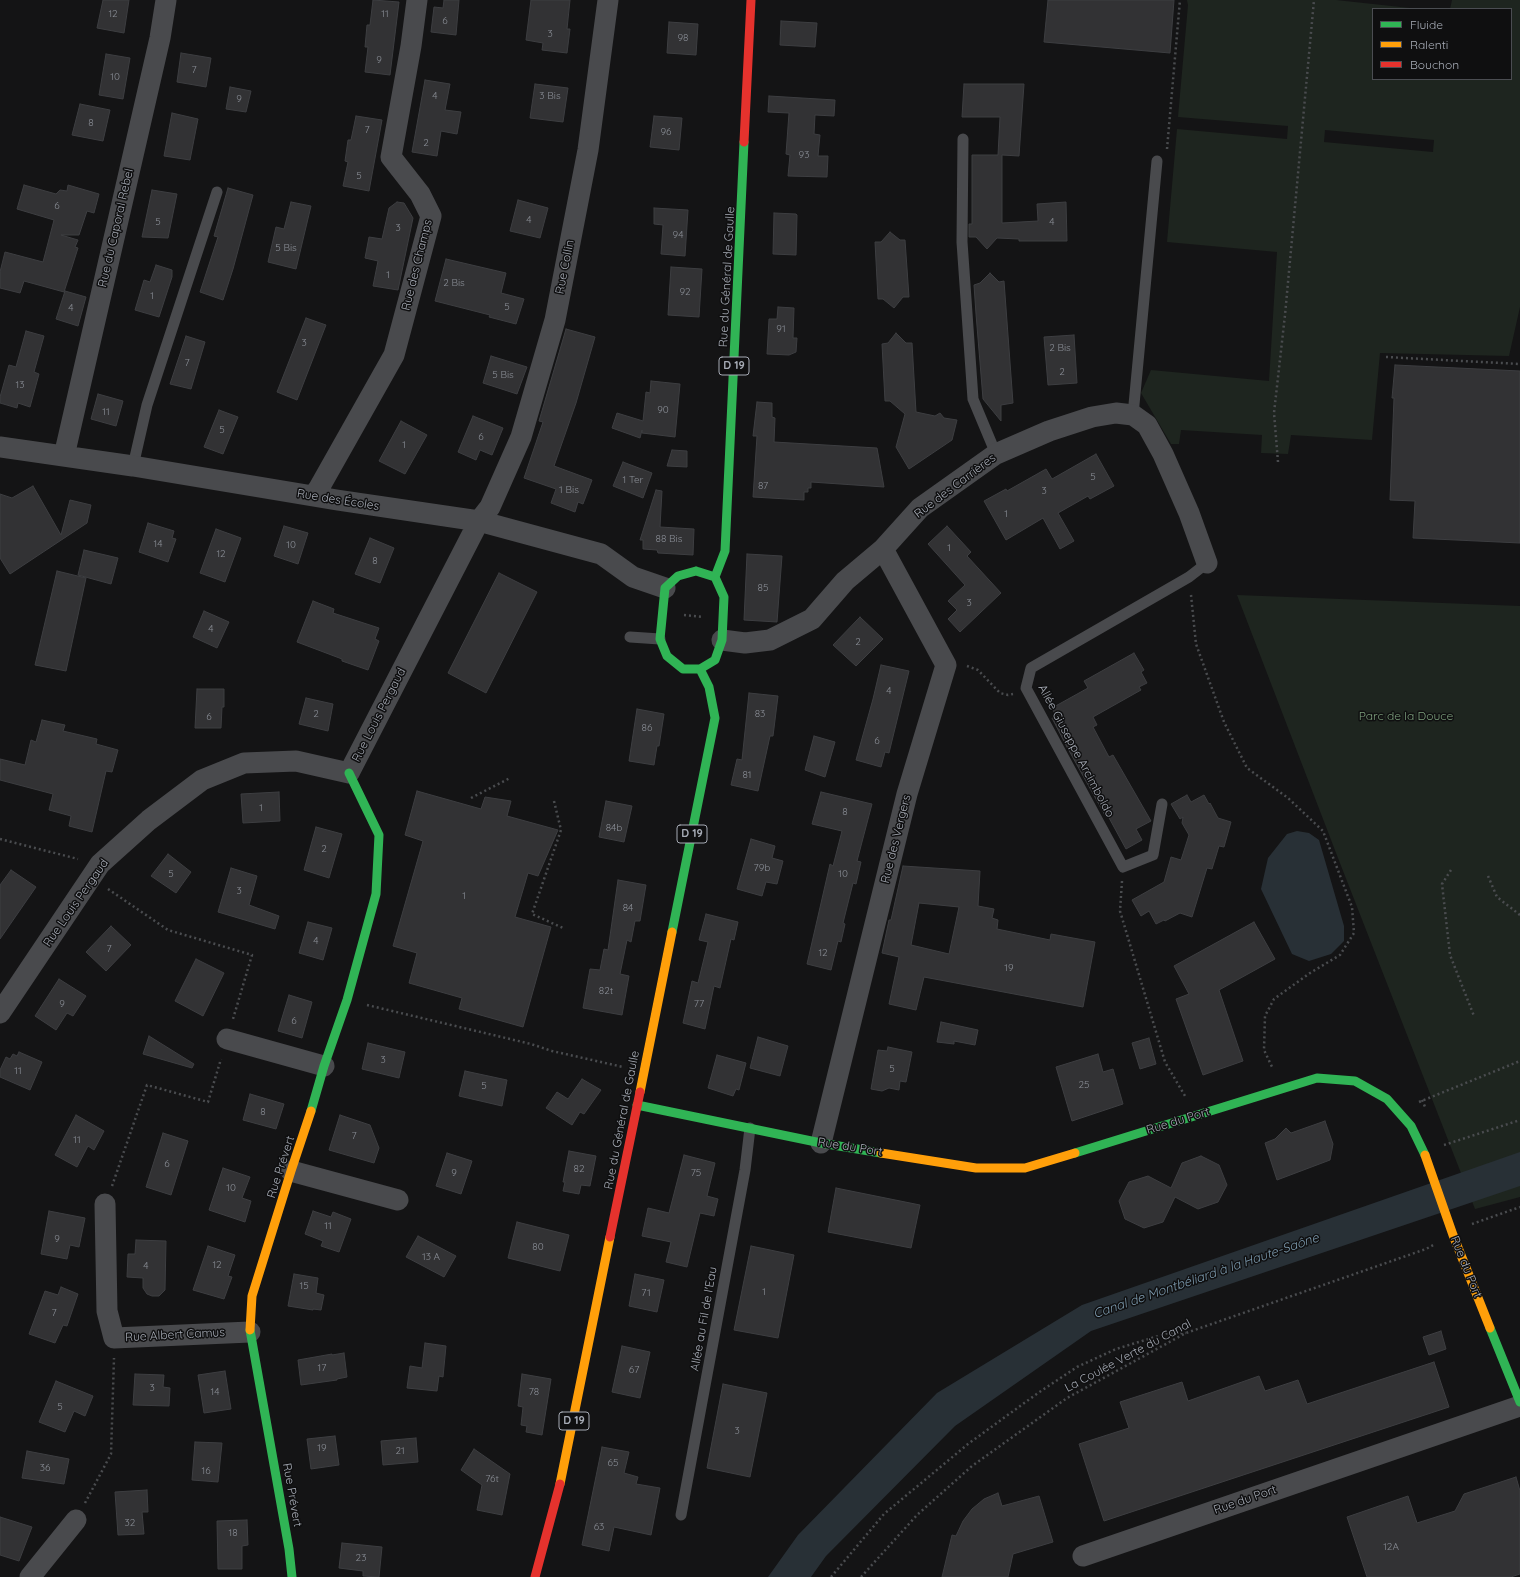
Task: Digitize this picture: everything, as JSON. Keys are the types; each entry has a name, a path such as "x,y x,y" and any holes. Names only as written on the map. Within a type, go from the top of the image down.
{"street":[{"name":"Rue du Caporal Rebel","path":"64,456 159,45 166,0"},
{"name":"Rue des Champs","path":"313,496 319,488 394,355 431,216 420,194 391,157 411,46 417,0"},
{"name":"Rue Collin","path":"479,522 490,507 521,437 555,320 588,150 608,0"},
{"name":"Rue du Général de Gaulle","path":"715,577 725,551 751,0"},
{"name":"Rue des Carrières","path":"723,629 745,643 770,640 812,618 845,581 882,549 920,508 996,454 1049,431 1092,417 1116,413 1133,415"},
{"path":"1133,415 1147,425 1162,454 1189,513 1207,563"},
{"name":"Rue des Écoles","path":"0,447 133,466 479,522 601,554 633,577 665,588"},
{"name":"Rue Louis Pergaud","path":"0,1013 96,871 148,820 202,780 244,763 296,761 349,773 479,522"},
{"path":"882,549 946,665"},
{"path":"696,571 715,577 724,597 723,629 715,660 700,669 683,669 667,656 660,639 665,588 678,576 696,571"},
{"name":"Rue des Vergers","path":"821,1143 906,802 946,665"},
{"name":"Rue du Général de Gaulle","path":"535,1577 563,1473 715,718 709,687 700,669"},
{"name":"Rue Prévert","path":"292,1577 289,1549 250,1332 252,1296 291,1171 307,1127 324,1066 348,1000 376,894 379,835 349,773"},
{"path":"227,1039 324,1066"},
{"name":"Rue du Port","path":"637,1105 821,1143 976,1168 1025,1168 1317,1078 1355,1081 1387,1099 1411,1126 1431,1173 1453,1235 1520,1402"},
{"path":"291,1171 398,1200"},
{"name":"Rue Albert Camus","path":"105,1204 107,1311 114,1338 250,1332"},
{"name":"Rue du Port","path":"1083,1556 1520,1406"},
{"path":"30,1577 76,1520"}],"lane":[{"path":"963,140 962,242 973,399 996,454"},
{"path":"1133,415 1158,161"},
{"path":"133,466 147,405 217,192"},
{"name":"Allée Giuseppe Arcimboldo","path":"1122,867 1026,688 1031,668 1189,577 1207,563"},
{"path":"630,637 660,639"},
{"path":"1122,867 1153,855 1162,804"},
{"name":"Allée au Fil de l'Eau","path":"681,1515 743,1178 750,1128"}],"path":[{"path":"1158,161 1166,151 1180,0"},
{"path":"1278,462 1274,413 1285,315 1314,0"},
{"path":"1386,357 1520,364"},
{"path":"1189,577 1196,644 1224,722 1247,768 1288,798 1323,831 1352,907 1354,933 1340,955 1310,973 1274,999 1265,1016 1264,1050 1282,1089"},
{"path":"663,612 723,629"},
{"path":"946,665 970,666 978,670 1000,693 1008,696 1026,688"},
{"path":"471,798 510,778"},
{"path":"554,801 561,830 532,914 563,928"},
{"path":"0,839 96,871 168,930 252,955 208,1102 147,1085 105,1204"},
{"path":"1122,867 1120,911 1162,1055 1197,1115"},
{"path":"1451,870 1442,884 1450,955 1474,1016"},
{"path":"1488,876 1497,897 1520,915"},
{"path":"348,1000 532,1044 552,1051 621,1066 644,1074"},
{"path":"1422,1100 1520,1061"},
{"path":"1444,1145 1520,1120"},
{"name":"La Coulée Verte du Canal","path":"861,1577 917,1515 972,1466 1068,1398 1186,1333 1426,1249 1476,1221 1520,1206"},
{"path":"831,1577 884,1514 968,1444 1038,1393 1077,1367 1116,1349 1168,1333 1186,1333"},
{"path":"76,1520 111,1454 114,1338"}],"green space":[{"path":"1187,0 1336,0 1410,8 1372,8 1372,80 1512,80 1512,8 1450,8 1452,0 1520,0 1520,307 1509,356 1380,353 1372,440 1291,435 1288,454 1261,453 1262,435 1181,430 1179,444 1171,444 1141,393 1151,370 1269,381 1277,252 1167,242 1177,129 1287,139 1288,126 1178,117 1188,5","holes":["1325,130 1434,140 1433,152 1324,142"]},
{"name":"Parc de la Douce","path":"1237,595 1520,606 1520,1197 1475,1209"}],"water":[{"path":"1297,831 1309,833 1319,840 1344,926 1344,941 1331,954 1309,961 1292,954 1261,889 1268,858 1287,834"},
{"name":"Canal de Montbéliard à la Haute-Saône","path":"1520,1152 1520,1186 1091,1331 955,1426 826,1556 811,1577 768,1577 798,1535 937,1393 1082,1305"}],"building":[{"path":"103,0 129,0 124,33 97,28"},
{"path":"373,0 399,2 390,75 365,72 368,47 365,47 367,25 370,25"},
{"path":"444,0 459,0 456,35 431,32 434,7 443,8"},
{"path":"531,0 570,0 567,29 570,29 567,53 542,50 543,43 526,40"},
{"path":"1048,0 1174,0 1170,53 1044,42"},
{"path":"781,21 817,23 815,47 780,45"},
{"path":"669,22 698,24 696,55 667,53"},
{"path":"181,53 211,58 206,87 177,82"},
{"path":"106,54 130,58 123,99 99,95"},
{"path":"425,80 450,84 445,110 461,112 457,134 441,131 437,156 412,152"},
{"path":"535,84 568,88 563,122 530,118"},
{"path":"964,84 1024,84 1019,156 1002,155 1002,223 1038,221 1037,204 1066,202 1067,241 1019,241 1019,239 997,238 987,249 976,237 969,237 969,224 972,224 972,155 998,155 1000,117 962,117"},
{"path":"230,87 251,91 246,112 226,109"},
{"path":"769,96 835,100 834,116 815,115 814,134 820,135 818,156 828,156 827,177 788,176 790,155 786,154 789,113 768,112"},
{"path":"80,104 110,110 103,141 72,135"},
{"path":"172,113 198,119 190,160 164,156"},
{"path":"356,116 382,120 369,191 343,186 348,162 345,161 348,140 351,140"},
{"path":"654,116 682,118 679,150 650,147"},
{"path":"24,185 56,194 60,190 67,191 68,185 99,194 94,213 87,211 79,235 61,235 78,240 75,247 78,248 64,292 24,281 20,293 0,288 0,272 5,252 43,262 54,220 17,209"},
{"path":"228,188 253,195 223,300 200,292 218,237 214,236"},
{"path":"152,190 177,194 168,238 142,237"},
{"path":"518,200 548,208 540,238 510,231"},
{"path":"291,202 311,206 296,269 268,262 276,227 284,229"},
{"path":"397,202 404,203 413,218 398,290 373,286 378,261 365,258 369,237 382,239 389,208"},
{"path":"654,208 688,210 685,256 661,254 663,225 654,224"},
{"path":"774,213 797,215 796,255 773,254"},
{"path":"890,232 900,240 905,240 909,297 903,297 894,308 883,299 878,299 875,242 881,242"},
{"path":"446,259 506,273 501,293 524,299 516,324 489,317 490,315 435,301"},
{"path":"156,265 172,270 172,277 159,317 135,310 144,280 150,282"},
{"path":"671,267 702,269 699,317 668,315"},
{"path":"990,273 999,282 1004,281 1013,403 1001,405 1001,421 983,399 976,314 974,285 980,283"},
{"path":"65,291 86,297 78,326 56,319"},
{"path":"778,307 794,308 793,338 797,338 796,352 789,355 767,354 769,319 777,319"},
{"path":"306,318 326,325 297,400 277,392"},
{"path":"566,329 595,337 576,403 554,466 592,480 583,504 578,502 575,512 551,503 556,489 524,478 543,422 539,421"},
{"path":"26,331 44,336 34,372 39,374 30,407 18,403 17,408 0,403 0,397 9,365 16,367"},
{"path":"896,333 906,343 912,343 916,412 935,416 940,413 944,418 957,420 952,440 909,469 896,447 905,414 890,401 885,401 882,344 888,343"},
{"path":"1074,335 1077,383 1048,385 1044,337"},
{"path":"186,336 205,342 191,389 170,384"},
{"path":"491,356 527,367 517,394 483,383"},
{"path":"1395,365 1520,371 1520,543 1413,538 1415,501 1390,500 1394,398 1392,398"},
{"path":"651,381 680,384 675,437 642,433 642,430 640,438 612,428 617,413 643,421 646,392 650,393"},
{"path":"98,394 123,401 116,426 91,419"},
{"path":"757,402 772,403 772,417 775,418 774,442 877,448 884,487 811,482 811,488 808,488 808,492 804,492 804,500 753,497 757,436 753,436"},
{"path":"219,410 238,417 223,454 204,447"},
{"path":"473,416 503,428 492,455 480,450 476,460 458,452"},
{"path":"401,421 427,435 405,474 379,461"},
{"path":"672,450 687,451 687,467 667,466"},
{"path":"1096,454 1114,486 1090,499 1088,496 1058,513 1074,541 1060,549 1043,518 1006,540 984,501 1006,489 1007,491 1046,469 1052,479"},
{"path":"623,462 652,473 643,498 613,486"},
{"path":"33,486 61,535 70,500 91,505 87,523 10,574 0,558 0,494 12,498"},
{"path":"656,490 662,491 660,527 694,529 693,555 658,553 657,550 643,549 643,540 640,540"},
{"path":"148,523 174,531 172,538 176,539 168,562 139,552"},
{"path":"284,526 308,533 298,564 274,556"},
{"path":"947,526 971,552 967,556 1001,593 960,632 948,619 957,610 948,601 965,585 928,544"},
{"path":"216,529 241,538 225,582 200,573"},
{"path":"370,538 394,548 380,583 355,574"},
{"path":"84,550 118,558 111,584 78,575"},
{"path":"747,554 782,556 777,622 744,620"},
{"path":"57,571 86,578 66,671 35,665"},
{"path":"499,573 537,592 486,693 448,673"},
{"path":"313,601 334,609 333,613 379,628 375,639 379,641 368,670 297,642"},
{"path":"204,611 229,622 217,648 193,637"},
{"path":"860,617 883,639 856,666 833,645"},
{"path":"1134,653 1144,670 1141,672 1147,683 1139,687 1141,690 1093,717 1097,725 1093,727 1109,757 1113,755 1151,821 1136,829 1142,840 1126,849 1108,816 1106,817 1067,747 1052,718 1056,716 1052,708 1088,688 1084,681"},
{"path":"881,665 909,671 889,753 885,752 881,767 856,760"},
{"path":"197,689 224,689 224,707 222,707 221,728 195,728"},
{"path":"749,693 778,696 773,736 770,736 758,791 731,785 737,759 742,760"},
{"path":"306,698 333,704 328,731 299,724"},
{"path":"637,709 664,714 659,746 657,746 654,765 629,761"},
{"path":"42,720 65,725 63,731 97,739 96,744 118,750 112,772 106,771 92,832 69,826 71,816 49,810 53,794 0,780 0,759 25,765 31,740 36,742"},
{"path":"814,736 835,742 825,777 805,770"},
{"path":"417,791 481,809 485,797 511,801 507,816 558,830 538,876 528,873 515,917 551,927 523,1027 459,1009 462,998 409,983 417,953 393,946 423,841 405,835"},
{"path":"279,792 280,821 243,823 241,794"},
{"path":"821,792 872,804 857,861 861,862 856,884 853,883 843,923 845,924 841,942 838,941 831,970 807,964 830,864 833,866 842,831 812,824"},
{"path":"1187,795 1191,802 1204,795 1218,818 1231,822 1224,847 1219,846 1212,869 1207,868 1192,917 1180,913 1156,924 1149,911 1141,916 1132,900 1164,882 1171,857 1181,860 1189,835 1182,823 1183,817 1180,819 1171,804"},
{"path":"606,801 632,806 624,842 599,837"},
{"path":"316,827 342,834 329,878 304,870"},
{"path":"751,839 775,846 772,858 783,861 777,884 766,882 762,896 737,889"},
{"path":"168,854 191,872 176,893 151,876"},
{"path":"903,866 980,871 978,906 994,909 992,918 998,920 997,929 1050,940 1051,934 1095,942 1083,1007 924,977 916,1010 889,1004 899,957 882,953 889,920 891,920","holes":["919,903 959,907 949,954 911,945"]},
{"path":"231,868 257,876 249,905 279,916 275,929 218,912"},
{"path":"11,870 36,887 0,939 0,885"},
{"path":"618,880 646,885 640,921 635,921 631,942 627,940 620,974 629,976 622,1015 583,1008 590,969 600,970 604,949 608,950"},
{"path":"706,914 738,922 734,940 731,939 720,988 714,986 705,1029 683,1023 692,981 698,983 708,942 699,940"},
{"path":"308,922 332,928 323,960 299,953"},
{"path":"1254,922 1275,959 1219,990 1243,1061 1203,1075 1176,999 1189,994 1174,966"},
{"path":"111,926 131,945 106,971 86,952"},
{"path":"196,959 224,973 203,1016 175,1001"},
{"path":"59,979 86,996 73,1016 67,1013 56,1030 35,1016"},
{"path":"289,995 312,1002 302,1038 278,1031"},
{"path":"941,1022 978,1030 975,1045 954,1041 954,1044 937,1042"},
{"path":"149,1036 194,1064 192,1068 143,1054"},
{"path":"758,1037 788,1046 780,1076 750,1068"},
{"path":"1149,1038 1156,1064 1140,1069 1132,1043"},
{"path":"368,1043 405,1052 399,1078 362,1069"},
{"path":"888,1047 912,1052 906,1082 900,1081 899,1090 889,1088 882,1091 871,1089 878,1050 887,1051"},
{"path":"19,1052 42,1062 30,1090 0,1077 0,1070 6,1057 10,1059 13,1054 17,1056"},
{"path":"1098,1054 1103,1072 1113,1069 1123,1104 1072,1121 1056,1067"},
{"path":"717,1055 746,1063 739,1090 736,1089 733,1096 708,1088"},
{"path":"465,1071 507,1080 502,1106 459,1096"},
{"path":"582,1079 601,1090 584,1114 580,1112 572,1125 546,1108 557,1092 568,1099"},
{"path":"250,1094 284,1104 276,1129 243,1120"},
{"path":"76,1115 104,1131 94,1150 88,1146 77,1167 55,1155"},
{"path":"340,1115 370,1125 379,1148 374,1163 329,1150"},
{"path":"1325,1121 1333,1144 1330,1160 1277,1180 1265,1143 1275,1139 1286,1128 1291,1133"},
{"path":"163,1133 188,1141 171,1195 146,1187"},
{"path":"569,1151 596,1156 590,1186 581,1185 579,1194 563,1191 565,1182 563,1182"},
{"path":"447,1153 472,1161 461,1194 436,1186"},
{"path":"684,1155 715,1163 707,1196 718,1199 714,1216 700,1213 687,1267 666,1262 671,1242 642,1236 648,1208 669,1213"},
{"path":"1201,1156 1219,1165 1227,1185 1218,1202 1198,1209 1175,1197 1163,1222 1144,1228 1125,1219 1119,1201 1129,1182 1148,1176 1171,1188 1182,1163"},
{"path":"223,1168 250,1177 242,1198 251,1201 245,1222 209,1210"},
{"path":"836,1188 920,1205 911,1248 828,1232"},
{"path":"49,1211 85,1218 79,1247 70,1245 67,1259 41,1254"},
{"path":"313,1211 331,1217 333,1212 351,1219 339,1252 321,1246 323,1241 305,1234"},
{"path":"517,1222 569,1235 560,1271 508,1258"},
{"path":"418,1236 456,1256 444,1277 406,1257"},
{"path":"136,1240 166,1241 165,1290 159,1296 147,1294 143,1288 143,1278 127,1277 128,1254 135,1254"},
{"path":"208,1246 235,1255 228,1276 232,1277 224,1299 193,1290"},
{"path":"751,1246 794,1255 778,1338 734,1330"},
{"path":"294,1274 318,1278 316,1293 324,1295 321,1310 288,1306"},
{"path":"635,1274 664,1280 657,1312 629,1306"},
{"path":"61,1287 78,1294 67,1326 63,1325 55,1343 29,1334 45,1291 58,1295"},
{"path":"1441,1331 1446,1349 1429,1355 1423,1337"},
{"path":"425,1343 446,1346 443,1377 439,1376 437,1391 407,1388 410,1366 422,1368"},
{"path":"622,1346 650,1352 640,1398 612,1392"},
{"path":"344,1353 347,1377 337,1380 301,1385 298,1360"},
{"path":"1434,1362 1449,1407 1104,1521 1079,1444 1129,1428 1120,1402 1182,1382 1188,1401 1259,1376 1265,1391 1298,1380 1307,1404"},
{"path":"225,1371 231,1409 204,1413 198,1375"},
{"path":"135,1374 164,1375 163,1387 170,1388 169,1406 133,1405"},
{"path":"522,1374 551,1379 542,1435 526,1432 527,1426 521,1425 523,1407 518,1406"},
{"path":"56,1381 93,1396 85,1416 74,1411 65,1432 39,1422"},
{"path":"723,1384 767,1393 750,1477 707,1468"},
{"path":"335,1436 339,1465 311,1469 307,1439"},
{"path":"416,1438 418,1462 383,1465 381,1441"},
{"path":"195,1442 222,1443 218,1482 192,1480"},
{"path":"602,1447 629,1452 624,1473 638,1477 636,1484 660,1488 651,1535 614,1527 609,1551 582,1545"},
{"path":"474,1449 510,1474 502,1515 477,1510 482,1485 461,1470"},
{"path":"27,1451 69,1459 64,1484 22,1478"},
{"path":"1516,1477 1520,1491 1520,1574 1511,1577 1367,1577 1347,1517 1408,1496 1417,1523 1455,1511 1464,1494"},
{"path":"147,1490 148,1512 142,1512 144,1534 118,1535 115,1492"},
{"path":"998,1493 1002,1506 1039,1496 1053,1542 1013,1554 1008,1577 942,1577 952,1535 956,1536 963,1521 972,1509 984,1499"},
{"path":"0,1517 32,1527 19,1561 0,1555"},
{"path":"247,1520 248,1545 242,1546 242,1569 218,1569 217,1521"},
{"path":"342,1543 382,1547 379,1577 363,1576 363,1571 339,1568"}],"traffic: fast":[{"path":"715,577 725,551 744,142"},
{"path":"696,571 715,577 724,597 722,640 715,660 700,669 683,669 667,656 660,639 665,588 678,576 696,571"},
{"path":"672,932 715,718 709,687 700,669"},
{"path":"311,1111 324,1066 347,1000 376,894 379,835 349,773"},
{"path":"1075,1153 1317,1078 1355,1081 1387,1099 1411,1126 1425,1155"},
{"path":"637,1105 821,1143 881,1153"},
{"path":"1490,1328 1520,1402"},
{"path":"250,1330 289,1549 292,1577"}],"traffic: slow":[{"path":"640,1092 672,932"},
{"path":"250,1330 252,1296 311,1111"},
{"path":"881,1153 976,1168 1025,1168 1075,1153"},
{"path":"1425,1155 1453,1235 1490,1328"},
{"path":"560,1484 610,1237"}],"traffic: jam":[{"path":"744,142 751,0"},
{"path":"610,1237 640,1092"},
{"path":"535,1577 560,1484"}]}
